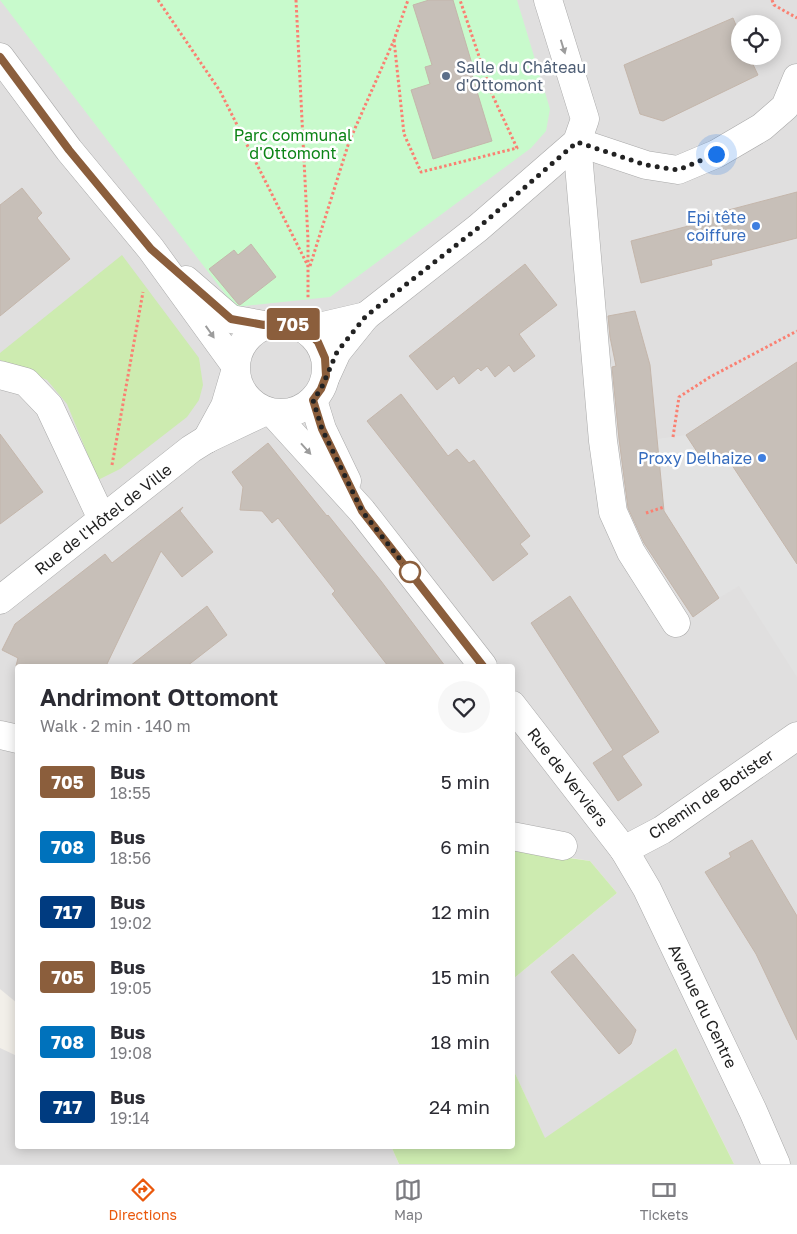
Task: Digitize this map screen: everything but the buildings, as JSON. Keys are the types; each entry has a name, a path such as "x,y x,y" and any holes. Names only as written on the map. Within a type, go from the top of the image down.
{"street":[{"path":"548,0 585,119 577,142 603,441 613,512 631,552 676,623"},
{"path":"0,57 69,150 151,249 235,369 239,387 249,401 270,412 362,511 481,664"},
{"path":"577,142 646,165 678,170 716,154 762,127 785,107 797,78"},
{"path":"270,412 288,413 301,409 313,400 321,389 337,352 366,316 478,228 577,142"},
{"path":"151,249 231,319 264,325"},
{"path":"306,330 366,316"},
{"path":"235,369 239,349 249,335 264,325 278,322 293,324 306,330 318,342 325,358 326,376"},
{"name":"Rue de l'Hôtel de Ville","path":"207,439 225,406 235,369"},
{"path":"0,375 26,382 49,406 102,519"},
{"path":"313,400 322,429 362,511"},
{"name":"Rue de l'Hôtel de Ville","path":"0,600 207,439 270,412"},
{"name":"Rue de Verviers","path":"515,709 624,850"},
{"path":"0,735 15,738"},
{"name":"Chemin de Botister","path":"624,850 662,830 797,736"},
{"path":"515,837 563,846"},
{"name":"Avenue du Centre","path":"624,850 647,890 749,1102 776,1164"}],"path":[{"path":"158,0 220,91 309,269"},
{"path":"296,0 309,269 306,330"},
{"path":"309,269 349,142 394,40 408,0"},
{"path":"394,40 404,134 421,172 517,148 491,92 460,0"},
{"path":"772,0 774,5 797,18"},
{"path":"111,471 151,249"},
{"path":"673,437 679,397 710,377 797,332"}],"shaded area":[{"path":"0,0 797,0 797,1164 734,1164 676,1048 545,1139 515,1073 515,977 617,893 590,861 515,848 515,664 15,664 15,1001 0,989"},
{"path":"686,435 705,464 724,453 797,564 797,677 739,586 719,598 664,512 657,439"},
{"path":"0,1048 15,1055 15,1149 392,1149 399,1164 0,1164"}],"green space":[{"name":"Parc communal d'Ottomont","path":"0,0 517,0 550,109 546,131 531,148 330,297 235,307"},
{"path":"122,255 199,358 203,385 199,400 187,417 120,469 98,480 67,404 47,380 0,360 0,353"},
{"path":"515,850 590,861 617,893 515,977"},
{"path":"676,1048 734,1164 399,1164 392,1149 515,1149 515,1073 545,1138"}],"bus line":[{"name":"705","path":"0,57 69,150 151,249 231,319 264,325 278,322 293,324 306,330 318,342 325,358 326,376 321,389 313,400 322,429 362,511 481,664"}],"place":[{"name":"Salle du Château d'Ottomont","path":"446,76"},
{"name":"Epi tête coiffure","path":"756,226"},
{"name":"Proxy Delhaize","path":"762,458"}],"route":[{"path":"410,572 362,511 322,429 313,400 321,389 337,352 366,316 478,228 577,142 646,165 678,170 716,154"}]}
